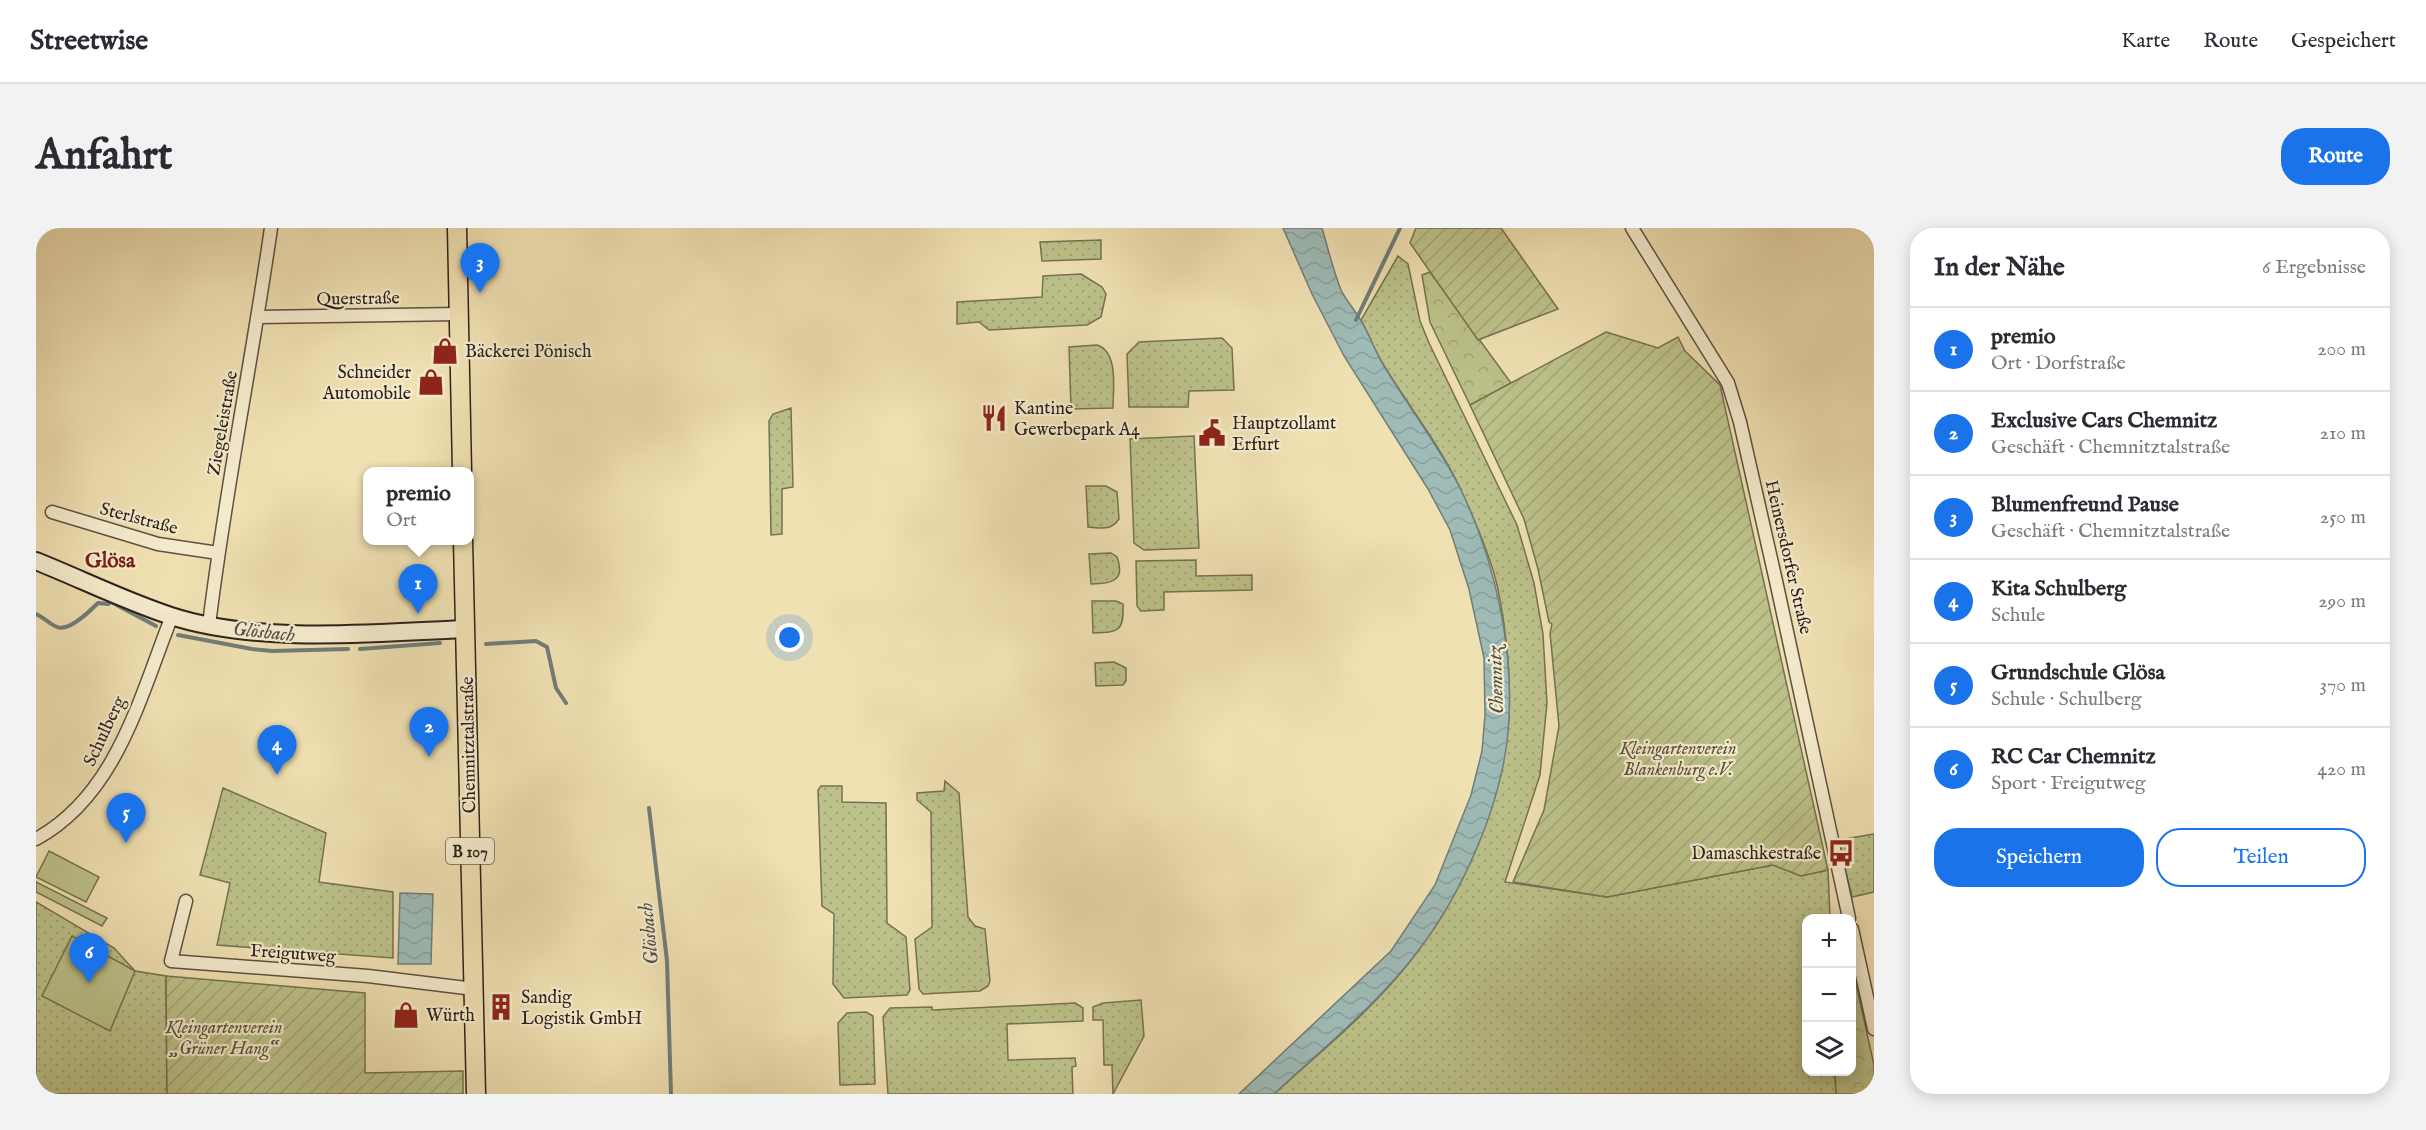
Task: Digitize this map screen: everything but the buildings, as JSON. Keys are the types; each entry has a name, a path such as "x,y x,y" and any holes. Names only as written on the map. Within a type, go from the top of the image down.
{"main road":[{"path":"457,228 462,467"},
{"name":"Chemnitztalstraße","path":"464,545 476,1094"}],"street":[{"name":"Ziegeleistraße","path":"209,625 218,553 271,228"},
{"name":"Heinersdorfer Straße","path":"1632,228 1728,382 1740,422 1776,581 1848,914"},
{"name":"Querstraße","path":"258,317 459,314"},
{"name":"Sterlstraße","path":"52,512 158,544 218,553"},
{"path":"36,561 172,616 209,625 257,632 345,634 465,629"},
{"name":"Schulberg","path":"36,839 48,832 95,789 113,762 172,616"},
{"name":"Freigutweg","path":"186,901 171,961 368,976 474,989"},
{"path":"1856,951 1874,1029"}],"green space":[{"path":"1416,228 1501,228 1558,309 1478,340 1410,243"},
{"path":"1101,240 1101,259 1042,261 1040,242"},
{"path":"1398,256 1408,264 1420,321 1429,343 1517,525 1534,583 1543,634 1547,703 1540,775 1505,882 1607,897 1773,865 1801,876 1828,870 1830,914 1802,914 1802,1076 1835,1076 1836,1094 1274,1094 1344,1032 1393,982 1443,914 1471,860 1482,832 1492,803 1506,743 1509,706 1508,664 1501,603 1490,561 1476,523 1452,472 1383,364 1361,320"},
{"path":"1430,272 1511,383 1470,405 1430,322 1422,275"},
{"path":"1081,274 1102,287 1106,294 1101,317 1087,325 989,330 979,322 957,324 957,302 1042,297 1043,276"},
{"name":"Kleingartenverein Blankenburg e.V.","path":"1606,332 1658,348 1678,337 1685,351 1720,385 1828,870 1801,876 1773,865 1607,897 1513,882 1544,810 1559,726 1550,633 1552,624 1549,622 1538,569 1524,519 1470,405"},
{"path":"1222,338 1232,348 1234,390 1189,391 1188,407 1129,407 1127,354 1139,342"},
{"path":"1097,345 1109,355 1112,363 1113,408 1071,409 1069,347"},
{"path":"791,408 793,487 782,489 782,534 771,535 769,421 773,414"},
{"path":"1194,436 1199,548 1144,550 1134,543 1130,439"},
{"path":"1086,486 1106,486 1117,492 1119,519 1116,523 1105,528 1088,527"},
{"path":"1111,553 1117,557 1120,571 1118,576 1110,582 1091,584 1089,554"},
{"path":"1196,560 1196,576 1252,575 1252,590 1164,592 1164,610 1141,611 1137,606 1136,561"},
{"path":"1092,601 1116,601 1123,604 1121,625 1118,629 1093,633"},
{"path":"1114,662 1126,668 1126,681 1123,685 1096,686 1095,663"},
{"path":"945,781 959,793 968,917 975,926 985,929 990,981 988,986 980,991 923,994 919,989 915,939 932,927 931,812 917,800 917,793 944,791"},
{"path":"821,786 842,786 842,802 886,803 887,923 906,937 910,990 907,995 844,998 833,984 834,914 822,906 818,790"},
{"path":"223,788 326,833 319,882 393,892 393,958 217,945 230,883 200,875"},
{"path":"1874,834 1874,892 1852,897 1838,840"},
{"path":"49,851 99,877 86,902 36,877"},
{"path":"36,882 107,918 102,926 36,892"},
{"path":"36,902 114,948 135,971 166,976 167,1094 36,1094"},
{"path":"72,936 135,971 110,1031 42,996"},
{"name":"Kleingartenverein „Grüner Hang“","path":"166,976 365,993 365,1073 463,1071 463,1094 167,1094"},
{"path":"1856,984 1874,1065 1874,1094 1836,1094 1835,1076 1856,1076"},
{"path":"1141,1000 1144,1036 1113,1094 1112,1065 1104,1065 1103,1020 1093,1020 1093,1007 1103,1003"},
{"path":"1075,1003 1083,1008 1083,1021 1007,1024 1008,1060 1075,1058 1076,1066 1072,1067 1073,1094 888,1094 883,1017 890,1008 932,1007 932,1010"},
{"path":"866,1012 873,1016 875,1084 840,1085 838,1023 847,1013"}],"water":[{"name":"Chemnitz","path":"1283,228 1322,228 1341,290 1363,324 1382,363 1459,486 1484,546 1501,611 1509,677 1509,710 1502,771 1484,831 1457,889 1424,943 1375,1000 1274,1094 1239,1094 1391,951 1435,885 1471,795 1482,751 1485,715 1484,658 1469,589 1450,530 1428,489 1344,356 1312,294"},
{"path":"400,893 433,894 431,964 398,964"}],"waterway":[{"path":"1356,320 1400,228"},
{"name":"Glösbach","path":"36,614 54,626 62,628 79,620 98,603 111,602 156,626"},
{"name":"Glösbach","path":"178,635 272,651 348,649"},
{"name":"Glösbach","path":"486,644 536,641 547,647 556,688 566,703"},
{"name":"Glösbach","path":"360,649 440,643"},
{"name":"Glösbach","path":"649,808 667,961 671,1094"}],"place":[{"name":"Blumenfreund Pause","path":"480,293"},
{"name":"Bäckerei Pönisch","path":"445,351"},
{"name":"Schneider Automobile","path":"431,382"},
{"name":"Kantine Gewerbepark A4","path":"994,418"},
{"name":"Hauptzollamt Erfurt","path":"1212,433"},
{"name":"premio","path":"418,614"},
{"name":"Exclusive Cars Chemnitz","path":"429,757"},
{"name":"Kita Schulberg","path":"277,775"},
{"name":"Grundschule Glösa","path":"126,843"},
{"name":"Damaschkestraße","path":"1841,853"},
{"name":"RC Car Chemnitz","path":"89,983"},
{"name":"Sandig Logistik GmbH","path":"501,1007"},
{"name":"Würth","path":"406,1015"}],"district":[{"name":"Glösa","path":"110,560"}]}
